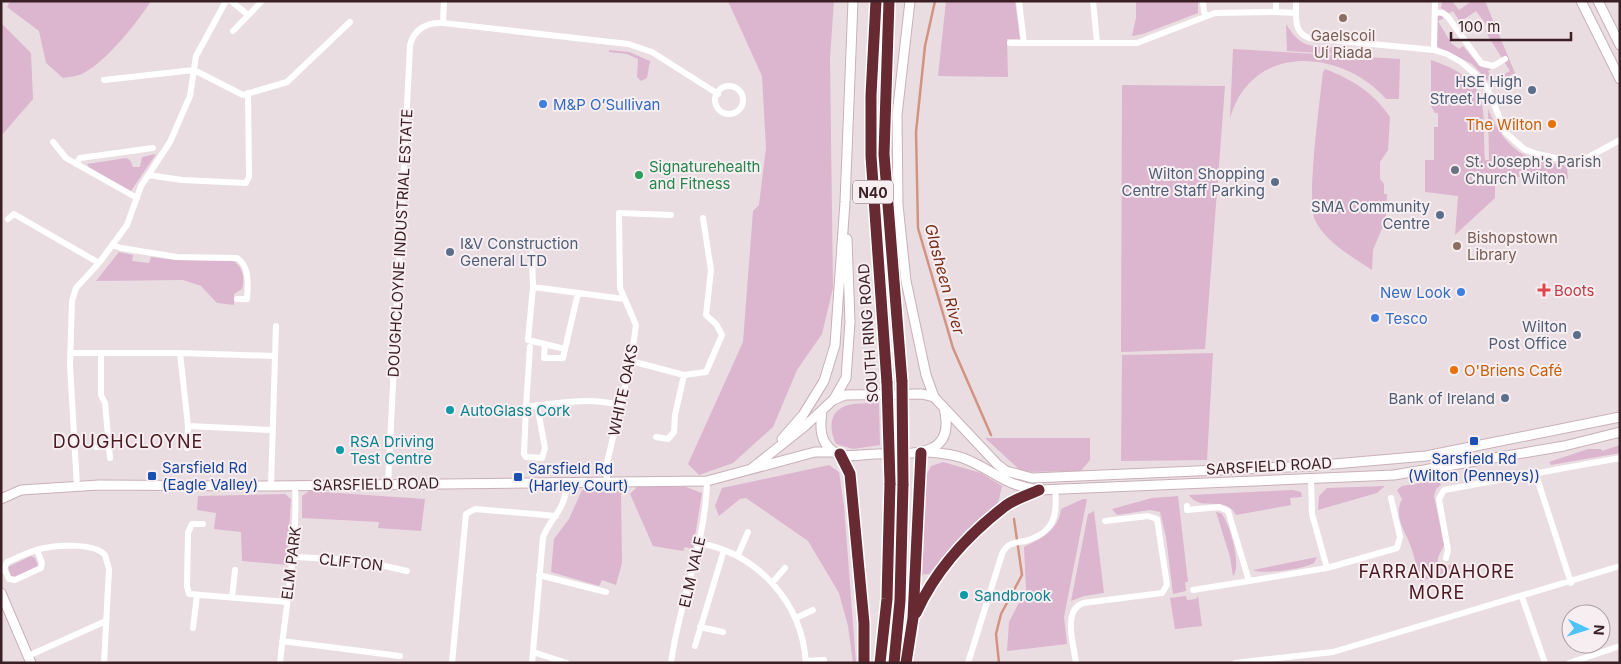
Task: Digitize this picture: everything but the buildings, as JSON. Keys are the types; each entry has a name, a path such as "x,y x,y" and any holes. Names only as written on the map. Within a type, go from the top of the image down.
{"highway":[{"name":"SOUTH RING ROAD","path":"876,1 871,95 871,156 887,383 890,483 887,598 880,663"},
{"name":"SOUTH RING ROAD","path":"889,1 884,154 902,382 903,484 900,601 894,663"},
{"path":"906,663 913,618 925,452"},
{"path":"837,453 850,474 864,624 864,663"},
{"path":"913,618 939,571 966,543 1005,506 1039,490"}],"main road":[{"path":"765,458 803,416 824,381 835,345 845,202 853,1"},
{"path":"910,1 897,115 898,205 908,290 926,374 934,397"},
{"path":"1581,1 1620,79"},
{"path":"1598,1 1620,45"},
{"path":"834,400 846,378 850,322 850,270 845,202"},
{"path":"834,400 854,393 922,394 934,397"},
{"name":"SARSFIELD ROAD","path":"934,397 996,464 1006,471 1032,478 1311,466 1426,456 1620,417"},
{"name":"SARSFIELD ROAD","path":"751,469 834,400"},
{"path":"925,452 943,439 946,427 943,406"},
{"path":"822,410 820,428 824,441 837,453"},
{"name":"SARSFIELD ROAD","path":"1,499 21,490 77,486 271,486 706,481 815,452 925,452 950,454 963,458 1010,484 1039,490 1311,479 1394,475 1431,471 1564,446 1620,432"},
{"path":"1,593 30,659"}],"street":[{"path":"77,486 70,353 72,301 76,288 99,263 127,225 148,175 170,142 190,96 198,52 226,1"},
{"path":"231,1 248,15"},
{"path":"233,31 262,1"},
{"path":"443,23 444,1"},
{"path":"1019,1 1024,43"},
{"path":"1093,1 1097,43"},
{"path":"1203,1 1204,12 1207,16"},
{"path":"1276,1 1276,12"},
{"path":"1296,1 1297,28 1300,33 1309,38 1434,50 1461,62 1480,78 1488,90 1506,133 1524,149 1548,158 1578,162 1620,140"},
{"path":"1434,50 1435,1"},
{"path":"1010,43 1143,42 1207,16 1228,12 1296,13"},
{"path":"1436,12 1443,13 1448,17 1481,63 1492,66 1505,60"},
{"path":"104,80 194,70 216,80 236,93 248,93 287,82 350,22"},
{"name":"DOUGHCLOYNE INDUSTRIAL ESTATE","path":"388,484 410,45 418,30 427,25 443,23 640,47 718,94"},
{"path":"733,87 743,96 742,105 733,114 724,113 717,107 718,94 724,88 733,87"},
{"path":"148,175 182,180 246,183 249,178 248,93"},
{"path":"52,142 66,158 137,198"},
{"path":"76,164 80,158 154,148"},
{"name":"WHITE OAKS","path":"607,482 607,463 619,405 631,361 636,326 620,288 619,213 671,215"},
{"path":"8,219 14,214 99,263"},
{"path":"631,361 684,375 706,372 722,335 716,324 706,315 711,270 703,218"},
{"path":"113,244 121,248 177,257 237,258 245,267 248,285 247,299 237,299"},
{"path":"532,254 533,287 528,340 565,349"},
{"path":"533,287 624,299"},
{"path":"545,344 544,358 563,358 578,293"},
{"path":"271,486 271,430 276,326"},
{"path":"530,347 524,454 526,457 542,458 546,448 537,405"},
{"path":"70,353 180,353 274,356"},
{"path":"180,353 188,426 187,448"},
{"path":"100,354 101,395 105,403 110,458"},
{"path":"656,437 668,438 674,432 675,415 684,375"},
{"path":"526,406 573,400 601,400 619,405"},
{"path":"188,426 271,430"},
{"path":"96,447 110,447"},
{"path":"1446,558 1448,551 1439,500 1444,490 1534,472 1620,458"},
{"path":"1534,472 1571,583"},
{"path":"1311,479 1312,514 1328,568"},
{"name":"ELM VALE","path":"671,663 699,543 706,496 706,481"},
{"path":"532,663 543,537 548,525 556,516 566,498 567,483"},
{"name":"ELM PARK","path":"280,663 297,524 295,485"},
{"path":"968,663 1002,554 1011,544 1039,534 1052,524 1056,514 1056,489"},
{"path":"1193,590 1328,568 1397,548 1400,538 1391,498"},
{"path":"1187,506 1187,510 1215,507 1228,511 1249,581"},
{"path":"452,663 466,514 476,509 556,516"},
{"path":"1076,663 1070,617 1072,610 1083,603 1162,593 1167,585 1157,519 1148,516 1104,521"},
{"path":"203,524 192,524 188,533 186,586 189,594 287,602"},
{"path":"738,555 748,532"},
{"path":"699,543 738,555 772,582 796,618 804,645 806,662 824,660"},
{"path":"37,550 42,563 40,568 15,580 9,579 4,569 7,562 37,550 45,548 87,546 102,551 108,560 104,663"},
{"path":"695,646 724,550"},
{"name":"CLIFTON","path":"294,557 358,560 407,571"},
{"path":"1235,663 1333,652 1571,583 1620,566"},
{"path":"772,582 785,568"},
{"path":"232,598 235,570"},
{"path":"539,575 606,592"},
{"path":"193,628 197,596"},
{"path":"1522,597 1545,663"},
{"path":"796,618 813,610"},
{"path":"30,659 106,621"},
{"path":"700,627 724,632"},
{"path":"282,641 400,656"},
{"path":"1569,663 1591,659 1620,646"},
{"path":"533,652 567,663"}],"shaded area":[{"path":"10,1 151,1 129,31 92,68 82,74 63,78 46,63 39,31 7,7"},
{"path":"728,1 834,1 830,58 833,288 822,334 797,370 773,427 733,463 699,475 688,464 743,342 753,211 759,205 766,148 762,76"},
{"path":"946,1 1015,1 1020,39 1007,39 1008,77 938,76"},
{"path":"1136,1 1198,1 1198,13 1143,34 1132,36 1136,18"},
{"path":"1442,1 1452,1 1459,10 1472,1 1485,1 1515,73 1492,85 1472,64 1434,45 1439,14 1444,18 1438,21 1451,43 1459,49 1463,46 1481,67 1491,69 1488,71 1493,80 1510,71 1485,31 1489,28 1476,11 1460,22 1453,11 1449,13 1441,8"},
{"path":"1,23 31,53 33,99 1,136"},
{"path":"1286,24 1291,32 1301,41 1312,46 1335,47 1335,54 1287,51"},
{"path":"1233,49 1400,59 1399,99 1386,99 1372,85 1355,74 1337,66 1297,61 1278,65 1261,73 1241,94 1230,118"},
{"path":"609,50 629,52 650,61 647,78 641,81 637,77 638,59 627,54 609,52"},
{"path":"1431,60 1451,68 1475,86 1483,110 1485,160 1489,160 1488,109 1500,133 1516,150 1537,160 1564,165 1567,167 1568,179 1518,177 1495,184 1495,198 1455,235 1458,196 1425,192 1425,160 1434,160 1434,127 1438,127 1438,113 1435,113 1431,106"},
{"path":"1325,69 1362,88 1377,100 1390,117 1388,150 1380,162 1380,179 1384,184 1384,194 1387,194 1386,219 1373,250 1372,270 1349,255 1326,236 1315,220 1312,193 1313,172 1323,72"},
{"path":"1122,85 1225,86 1205,349 1121,352"},
{"path":"156,154 131,191 89,167 87,164 126,158 130,160 133,167 140,167 142,157"},
{"path":"119,252 133,255 132,261 149,263 151,257 175,260 233,261 239,266 242,273 242,289 234,294 234,305 217,303 201,286 183,280 96,281"},
{"path":"1213,353 1207,460 1121,461 1122,355"},
{"path":"879,402 880,445 853,449 836,444 832,434 832,424 838,410 851,404"},
{"path":"985,438 1090,438 1090,460 1081,471 1022,472"},
{"path":"1620,445 1620,453 1551,465 1549,462 1588,449 1601,449 1602,451"},
{"path":"943,462 981,473 1002,486 998,504 929,574 920,575 924,479 931,466"},
{"path":"829,465 839,472 844,506 856,663 853,663 848,626 839,593 808,541 746,498 740,499 719,516 715,506 722,488"},
{"path":"1439,480 1441,485 1436,489 1434,496 1444,545 1438,564 1440,567 1457,564 1458,570 1420,581 1409,541 1399,518 1402,499 1397,490 1402,486"},
{"path":"1385,486 1377,493 1318,510 1319,496 1327,488"},
{"path":"637,487 686,487 702,493 693,549 685,547 683,551 653,546 630,494"},
{"path":"582,490 621,491 622,563 616,585 602,580 599,586 551,572 554,539 569,519"},
{"path":"1293,490 1301,492 1302,497 1290,498 1291,505 1236,515 1226,506 1200,503 1189,495"},
{"path":"309,491 425,499 421,531 378,528 379,522 302,518 302,496"},
{"path":"285,494 291,499 287,565 242,561 241,532 214,529 216,513 197,510 198,496"},
{"path":"1178,496 1188,582 1185,582 1186,591 1173,594 1166,537 1160,512 1150,510 1117,515 1112,509 1152,498"},
{"path":"1087,499 1064,617 1067,644 1007,651 1009,622 1026,589 1024,547 1043,537 1053,528 1060,516 1061,509"},
{"path":"1094,511 1104,593 1084,596 1071,601 1088,514"},
{"path":"1216,512 1221,513 1224,518 1234,545 1236,564 1233,576 1230,557"},
{"path":"31,556 35,558 38,566 16,577 11,576 8,567"},
{"path":"1317,557 1314,563 1293,569 1274,572 1253,570"},
{"path":"1186,596 1187,600 1196,599 1198,596 1202,626 1175,629 1170,598"}],"waterway":[{"name":"Glasheen River","path":"935,1 925,46 916,132 918,228 953,348 991,435"},
{"name":"Glasheen River","path":"999,663 996,634 1001,614 1022,575 1014,519"}],"place":[{"name":"Gaelscoil Uí Riada","path":"1343,18"},
{"name":"HSE High Street House","path":"1532,90"},
{"name":"M&P O’Sullivan","path":"543,104"},
{"name":"The Wilton","path":"1552,124"},
{"name":"St. Joseph's Parish Church Wilton","path":"1455,170"},
{"name":"Signaturehealth and Fitness","path":"639,175"},
{"name":"Wilton Shopping Centre Staff Parking","path":"1275,182"},
{"name":"SMA Community Centre","path":"1440,215"},
{"name":"Bishopstown Library","path":"1457,246"},
{"name":"I&V Construction General LTD","path":"450,252"},
{"name":"Boots","path":"1544,290"},
{"name":"New Look","path":"1461,292"},
{"name":"Tesco","path":"1375,318"},
{"name":"Wilton Post Office","path":"1577,335"},
{"name":"O'Briens Café","path":"1454,370"},
{"name":"Bank of Ireland","path":"1505,398"},
{"name":"AutoGlass Cork","path":"450,410"},
{"name":"Sarsfield Rd (Wilton (Penneys))","path":"1474,441"},
{"name":"RSA Driving Test Centre","path":"340,450"},
{"name":"Sarsfield Rd (Eagle Valley)","path":"152,476"},
{"name":"Sarsfield Rd (Harley Court)","path":"518,477"},
{"name":"Sandbrook","path":"964,595"}],"district":[{"name":"DOUGHCLOYNE","path":"128,441"},
{"name":"FARRANDAHORE MORE","path":"1437,581"}]}
